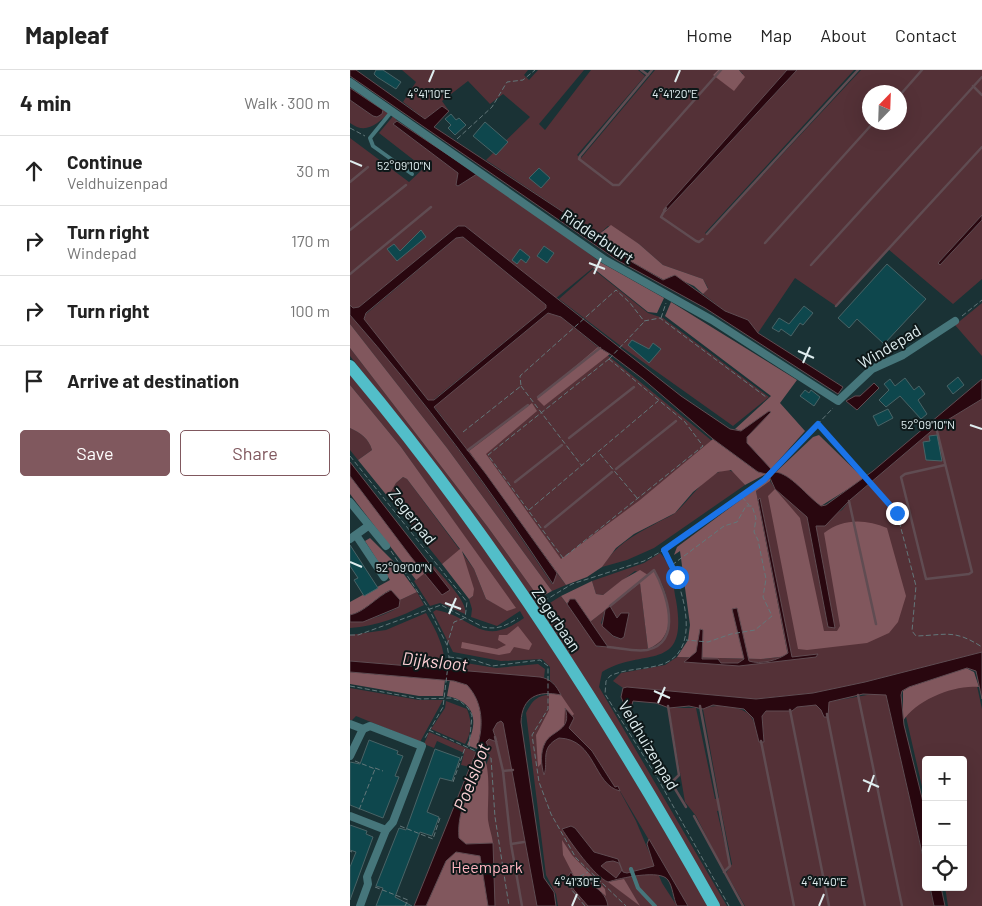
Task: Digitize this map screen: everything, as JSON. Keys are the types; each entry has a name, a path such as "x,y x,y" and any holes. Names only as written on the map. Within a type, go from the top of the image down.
{"main road":[{"name":"Zegerbaan","path":"350,366 380,402 449,493 533,610 649,792 714,906"}],"street":[{"name":"Ridderbuurt","path":"350,82 605,260 728,330 838,401"},
{"name":"Windepad","path":"838,401 872,370 903,355 955,321"},
{"path":"350,502 386,546"},
{"path":"368,526 353,537 384,577"},
{"path":"350,724 363,729"},
{"path":"351,757 363,729 370,726 422,746 392,824 386,830 367,877 368,884 360,906"},
{"path":"353,817 386,830"}],"lane":[{"path":"392,111 370,138 373,146 412,174"},
{"path":"631,869 638,888 656,906"}],"path":[{"path":"458,139 492,107 507,82 523,80 535,70"},
{"path":"350,128 370,138"},
{"path":"582,466 521,386 520,376 574,330 583,319 616,290 630,303 644,321"},
{"path":"660,318 669,296"},
{"path":"955,321 982,300"},
{"path":"609,359 685,422 703,446 563,558 488,455 609,359 644,321 660,318 766,397"},
{"path":"463,432 521,386"},
{"path":"528,510 599,453 658,401"},
{"path":"544,601 572,584 644,561 664,550 742,497 767,478 838,401"},
{"path":"818,424 897,513 916,586 912,631 916,636 946,633 966,636 982,646"},
{"path":"599,453 638,499"},
{"name":"Zegerpad","path":"350,456 467,602 465,618"},
{"path":"664,550 672,566 687,622 685,640 706,642 736,633 755,630 772,616 763,597 766,580 758,540 754,532 756,518 752,506 749,506 742,497"},
{"path":"672,566 724,526 737,522 746,506 749,506"},
{"path":"386,546 395,556 429,609 447,645 449,657 443,707 428,730 422,746"},
{"path":"350,635 358,635 441,605 483,627 496,629 518,618"},
{"path":"447,645 454,622 465,618"},
{"name":"Veldhuizenpad","path":"685,640 672,658 663,664 610,676 606,681 605,694 658,779 729,906"},
{"path":"449,657 474,660 492,666 540,660 548,666 548,709 532,735 539,782 551,814 576,858 626,906"},
{"path":"350,686 421,699 460,701 468,708 472,722 469,747"},
{"path":"428,730 491,758 495,817 509,906"},
{"path":"453,782 466,746"},
{"path":"351,757 383,771"},
{"path":"353,817 375,769"},
{"path":"392,824 433,839 440,818"},
{"path":"585,906 571,889 577,878 589,872"},
{"path":"368,884 408,900 405,906"}],"green space":[{"path":"402,70 528,70 524,75 529,80 538,70 584,70 539,124 545,130 591,70 638,70 645,76 577,155 581,158 655,70 718,70 713,75 743,74 739,70 787,70 665,212 797,70 854,70 705,233 707,235 861,70 982,70 982,215 938,263 940,265 982,220 982,279 953,304 888,249 836,306 795,278 758,333 748,320 725,311 703,294 708,288 703,279 663,265 639,244 608,226 598,235 486,160 530,117 503,94 490,104 468,81 442,101 449,111 442,106 425,119 403,102 416,82"},
{"path":"350,100 373,116 382,114 383,110 390,112 376,124 361,128 350,123"},
{"path":"394,115 397,121 393,124 458,173 456,185 458,186 477,174 538,215 600,262 555,299 465,226 458,226 359,307 353,308 350,305 350,138 409,182 424,168 379,133"},
{"path":"463,237 546,305 546,308 433,400 428,400 364,320 366,314 456,238"},
{"path":"593,269 648,313 663,318 769,397 733,426 622,347 559,299"},
{"path":"982,303 982,356 955,325"},
{"path":"548,313 561,317 717,445 558,570 434,406"},
{"path":"350,315 404,379 456,446 552,584 557,573 566,585 552,591 447,448 350,324"},
{"path":"350,348 487,526 545,606 561,596 598,647 608,647 590,622 605,610 601,623 613,636 619,639 623,638 629,613 619,615 617,618 610,606 640,582 648,649 660,641 664,634 668,610 664,588 654,571 648,575 635,571 603,595 596,594 592,581 644,563 660,553 664,558 671,575 676,600 678,624 676,639 669,649 659,654 617,665 602,672 599,687 727,906 719,906 687,848 395,413 350,356"},
{"path":"350,373 464,518 590,705 709,906 688,906 617,786 636,821 662,883 677,906 558,906 556,894 546,875 526,713 531,704 537,699 544,695 554,694 555,685 550,680 550,667 542,659 501,661 453,652 433,612 436,610 488,631 498,631 524,618 520,611 497,626 471,617 472,609 469,599 473,596 460,550 474,569 486,599 507,610 515,608 401,447 350,385"},
{"path":"982,399 982,652 865,682 813,693 756,699 623,688 613,681 621,673 665,665 677,657 761,659 788,656 756,491 770,481 775,489 807,517 828,627 816,526 842,510 850,500 936,427"},
{"path":"350,428 364,437 372,450 358,460 350,450"},
{"path":"727,469 735,473 745,485 654,548 627,560 602,567 625,542 639,532 671,516 712,476"},
{"path":"403,477 407,479 460,550 442,564 388,497 396,483"},
{"path":"434,566 463,603 465,614 440,603 430,606 414,581"},
{"path":"417,592 424,605 388,620 350,628 350,622 369,619 387,613 399,607 400,600"},
{"path":"426,613 440,640 444,654 445,669 350,661 350,635 386,630"},
{"path":"454,661 496,668 538,664 545,669 544,678 452,670"},
{"path":"974,672 982,709 982,906 948,906 946,891 967,891 967,756 922,756 922,787 904,708"},
{"path":"350,688 419,700 443,700 420,742 356,716 350,722"},
{"path":"878,693 886,695 922,853 922,891 930,891 934,906 745,906 726,873 732,864 721,810 717,811 730,866 724,871 696,816 685,802 669,708 696,708 715,799 719,798 703,709 720,706 744,711 749,714 754,722 759,742 764,742 762,716 766,711 792,711 797,707 816,705 828,717 828,702"},
{"path":"446,701 467,709 470,727 465,744 431,729 445,708"},
{"name":"Heempark","path":"501,721 505,726 537,906 429,906 490,755 483,750 488,746 486,742 489,739 496,740 493,730 497,722"},
{"path":"429,732 476,752 470,767 461,765 464,753 437,741 434,748 424,744"}],"shaded area":[{"path":"718,70 739,70 745,77 734,91 713,75"},
{"path":"611,225 639,244 663,265 703,279 708,289 703,294 694,286 672,276 664,280 632,262 598,235"},
{"path":"600,262 664,298 657,313 648,312 593,268"},
{"path":"671,302 797,380 780,403 805,431 771,469 747,443 747,437 770,413 741,431 735,429 771,396 665,316"},
{"path":"350,324 447,448 552,591 539,598 487,526 350,348"},
{"path":"598,347 610,354 544,406 537,399"},
{"path":"350,385 401,447 516,608 507,611 486,599 474,569 462,551 474,589 473,596 469,599 442,564 460,549 407,479 403,477 396,483 388,497 358,460 372,450 364,437 350,428"},
{"path":"532,403 537,411 486,454 561,559 640,500 713,439 758,472 766,474 745,485 731,470 718,472 693,492 675,513 634,534 616,548 602,567 587,577 566,585 469,451"},
{"path":"819,435 864,479 821,506 775,473 813,437"},
{"path":"350,476 425,573 416,580 350,494"},
{"path":"770,478 770,481 756,491 788,656 761,659 677,657 688,640 690,625 680,551 674,555 677,547"},
{"path":"775,489 800,518 824,631 837,631 840,626 824,533 847,522 871,523 887,528 906,596 898,622 889,633 867,643 807,650 798,649 768,496"},
{"path":"370,538 397,565 417,592 400,600 390,590 366,608 350,615 350,602 390,580 365,541"},
{"path":"640,570 648,575 654,570 664,591 669,614 669,625 665,635 659,643 648,649 640,583 590,622 575,599 570,599 567,604 561,596 592,581 596,594 603,595 622,580"},
{"path":"518,626 532,644 529,650 514,647 510,653 499,655 461,648 462,642 497,649 506,645 498,640 499,635 507,635"},
{"path":"966,668 974,672 979,687 959,688 937,695 917,706 903,721 903,691 909,687"},
{"path":"350,672 445,680 443,696 419,696 350,684"},
{"path":"450,680 467,685 477,699 481,724 477,749 467,745 473,728 472,714 469,708 464,703 447,696"},
{"path":"549,693 561,695 574,714 572,716 565,709 564,726 545,743 541,764 538,767 536,735 549,710"},
{"path":"482,755 487,768 488,820 493,843 466,844 459,838 460,816"},
{"path":"562,840 572,855 605,889 606,896 589,882 577,882 563,855"},
{"path":"455,852 480,856 488,906 426,906 446,861"},
{"path":"624,879 640,906 608,882"}],"water":[{"path":"350,70 356,70 425,119 442,106 449,111 434,127 598,235 632,262 663,280 675,275 725,311 748,320 758,333 843,387 838,394 705,308 617,260 350,76"},
{"path":"787,70 797,70 665,212 663,210"},
{"path":"350,88 383,110 382,114 377,117 373,116 350,100"},
{"path":"397,121 477,174 458,186 456,185 458,173 393,124"},
{"path":"982,215 982,220 940,265 938,263"},
{"path":"458,226 465,226 681,396 730,429 741,431 769,411 771,412 747,437 747,443 771,469 766,474 758,472 713,439 643,379 610,354 561,317 548,313 434,407 486,474 557,573 553,584 506,514 456,446 404,379 350,315 350,305 353,308 359,307","holes":["463,237 546,305 546,308 434,400 428,400 364,319 366,313 456,238"]},
{"path":"982,379 982,399 936,427 850,500 825,526 816,526 835,628 828,627 807,517 775,489 770,478 775,472 781,473 787,476 821,506 826,505 873,471"},
{"path":"874,383 879,388 857,410 846,401 855,396 860,396"},
{"path":"350,462 450,590 442,595 411,557 350,476"},
{"path":"760,498 792,657 818,654 816,657 739,666 684,662 696,652 700,629 703,630 702,659 718,659 721,663 738,663 744,659 732,609 737,608 749,661 769,661 780,658 788,653 758,500"},
{"path":"391,590 400,600 399,607 363,622 350,622 350,615 361,611"},
{"path":"570,599 575,599 608,647 596,646 567,604"},
{"path":"610,606 617,618 621,613 629,613 624,637 621,639 613,636 602,626 605,610"},
{"path":"982,652 982,699 976,671 967,668 902,691 904,725 922,798 922,852 886,695 863,694 829,702 828,717 824,717 816,705 797,707 792,711 766,711 762,716 764,742 759,742 753,718 744,709 713,705 703,709 689,706 669,708 656,703 633,701 629,715 621,697 623,688 627,687 756,699 813,693 865,682"},
{"path":"350,661 540,677 547,679 555,685 561,695 545,694 533,697 524,707 521,722 544,878 554,892 556,906 537,906 503,723 501,721 497,723 493,730 497,742 489,739 486,742 488,746 483,750 477,747 481,731 481,714 476,699 467,685 454,681 350,672"},
{"path":"565,708 574,718 569,728 592,751 615,787 618,786 620,791 611,787 604,780 587,754 571,740 559,738 549,746 544,775 542,750 548,739 564,726 567,716"},
{"name":"Poelsloot","path":"476,752 482,755 460,816 459,838 466,844 493,843 495,906 488,906 480,856 456,852 446,861 426,906 414,906"},
{"path":"571,826 575,828 594,852 618,859 623,872 627,873 654,866 647,844 649,839 688,906 677,906 670,883 664,877 640,875 608,882 603,879 583,859 562,829","holes":["613,861 619,863 622,870 616,878 601,866 606,862"]},
{"path":"571,872 577,882 589,882 599,890 606,898 608,906 588,906 574,890 567,878"},
{"path":"931,891 942,891 945,906 934,906"}],"building":[{"path":"376,70 383,70 401,82 396,89 377,77 374,74"},
{"path":"451,114 456,120 459,118 466,125 455,135 448,128 451,125 445,119"},
{"path":"485,122 508,142 496,155 473,136"},
{"path":"539,168 550,178 541,188 529,178"},
{"path":"421,230 426,237 397,261 387,249 394,244 400,251"},
{"path":"544,246 554,253 547,263 537,256"},
{"path":"520,249 530,257 526,263 521,259 517,264 512,260"},
{"path":"887,264 926,299 884,344 857,319 849,328 838,318"},
{"path":"804,306 813,313 803,325 800,323 791,336 781,329 779,332 772,328 779,318 789,324"},
{"path":"632,340 649,349 653,343 661,349 649,363 628,345"},
{"path":"958,377 964,385 953,394 947,386"},
{"path":"905,378 914,390 919,386 925,394 918,400 927,414 921,419 900,396 886,407 879,400 889,390 884,384 890,379 895,386"},
{"path":"805,390 809,393 811,390 820,397 814,406 800,396"},
{"path":"888,409 893,418 878,426 873,416"},
{"path":"937,435 942,461 926,460 923,442 930,441 929,436"},
{"path":"350,545 378,588 364,596 354,580 358,578 350,566"},
{"path":"369,740 398,751 397,754 403,756 395,776 399,777 383,818 350,805 350,762 360,764"},
{"path":"435,749 460,758 452,781 440,778 427,812 439,817 432,836 420,832 395,897 412,906 376,906 383,888 376,886 399,828 406,830"},
{"path":"350,825 367,831 366,834 373,837 350,900 350,867 356,852 350,850"}],"waterway":[{"path":"641,70 648,75"},
{"path":"652,70 580,156 579,159 613,185 619,185 721,70"},
{"path":"707,234 858,70"},
{"path":"907,87 922,70"},
{"path":"811,265 982,77"},
{"path":"973,86 982,95"},
{"path":"765,243 867,130"},
{"path":"836,306 982,147"},
{"path":"350,182 368,167"},
{"path":"350,230 406,185"},
{"path":"350,274 431,207"},
{"path":"666,208 661,217 696,241 699,242 703,239"},
{"path":"538,397 600,348"},
{"path":"569,438 634,387"},
{"path":"468,450 528,405"},
{"path":"616,469 676,421"},
{"path":"936,427 972,572 969,574 926,579 901,477 905,474 945,465"},
{"path":"515,482 562,445"},
{"path":"545,527 612,472"},
{"path":"849,501 876,624"},
{"path":"608,647 647,650 658,645 665,637 669,627 667,602 654,570 610,606"},
{"path":"858,695 902,906"},
{"path":"668,706 679,775 671,783"},
{"path":"700,706 730,866 724,872"},
{"path":"628,708 628,711 686,807"},
{"path":"790,710 829,906"},
{"path":"827,714 865,906"},
{"name":"Poelsloot","path":"495,737 503,771 511,844 522,906"},
{"path":"761,741 794,906"},
{"path":"503,771 513,770"},
{"path":"694,816 743,906"},
{"path":"511,844 524,842"}],"route":[{"path":"677,577 664,550 764,480 818,424 897,513"}],"water label":[{"name":"Dijksloot","path":"435,661"}]}
